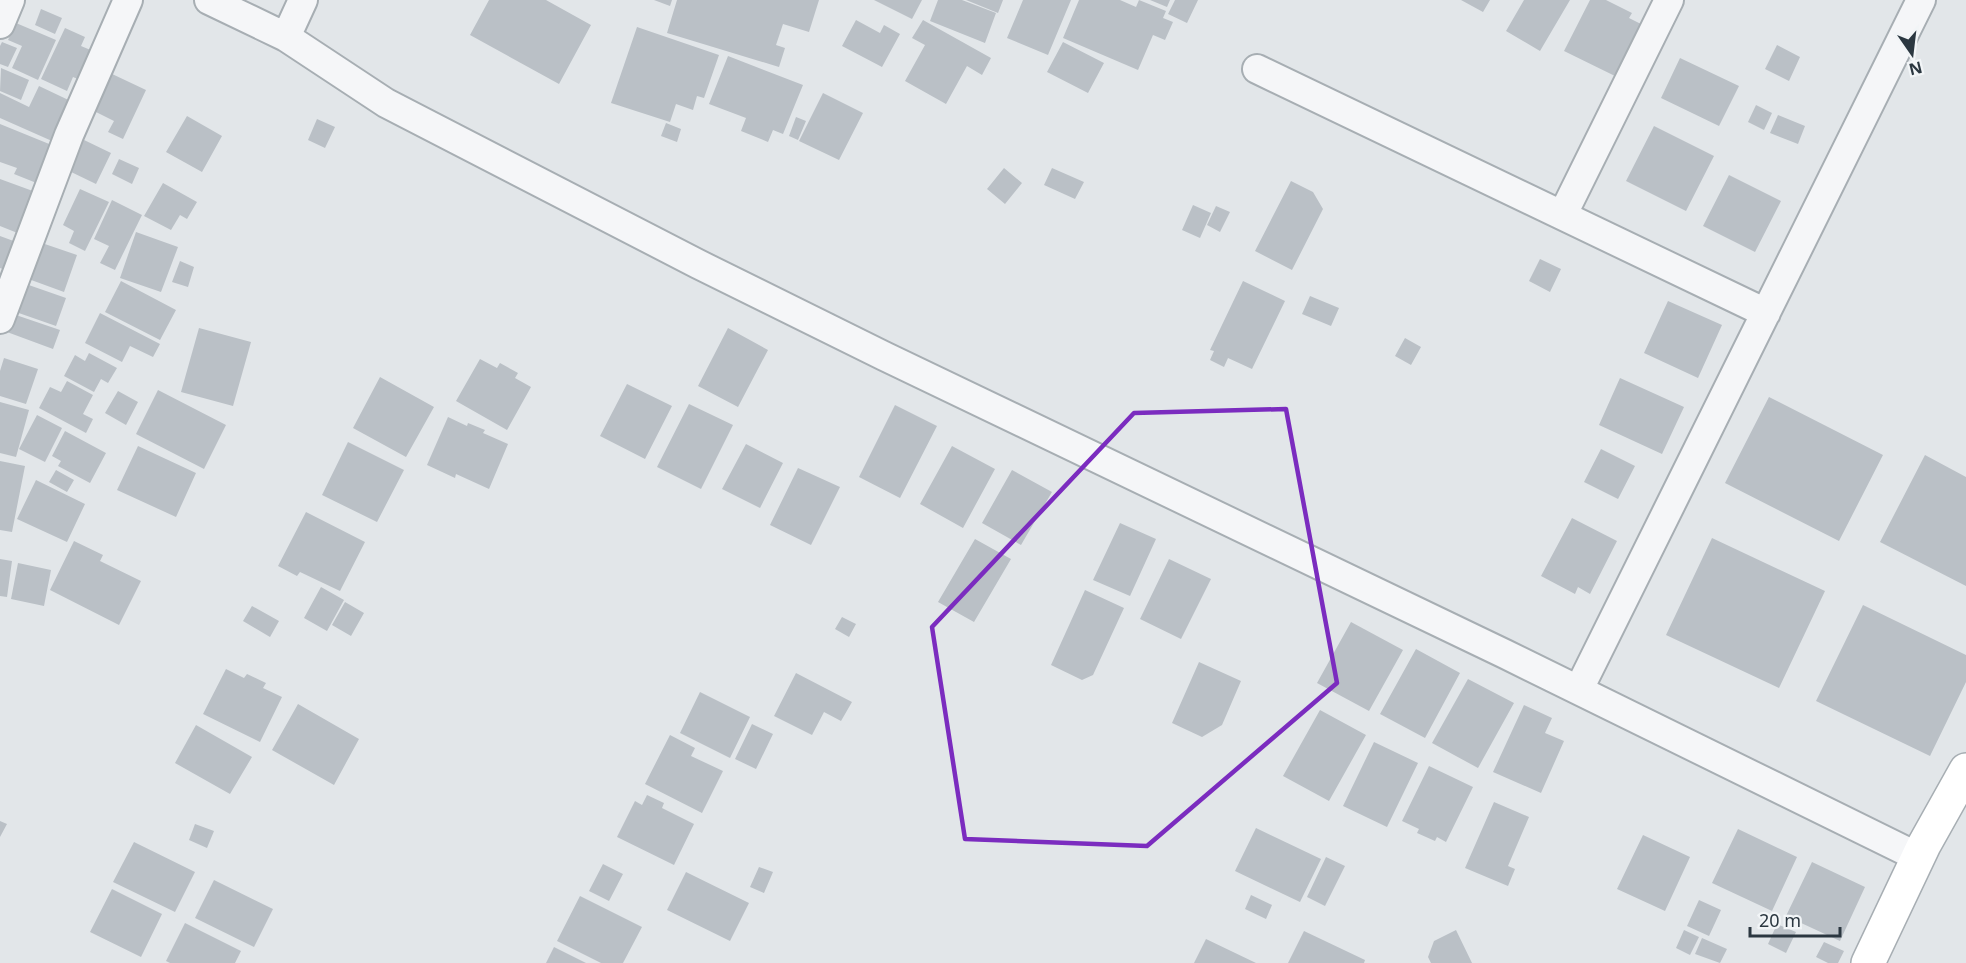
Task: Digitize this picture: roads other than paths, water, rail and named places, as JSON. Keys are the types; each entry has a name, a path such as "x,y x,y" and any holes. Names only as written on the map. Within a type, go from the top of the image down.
{"street":[{"path":"0,24 10,0"},
{"path":"0,319 69,135 128,0"},
{"path":"209,0 286,37 386,103 698,264 1516,659 1918,857"},
{"path":"286,37 303,0"},
{"path":"1563,214 1669,0"},
{"path":"1585,677 1921,0"},
{"path":"1257,69 1766,313"},
{"path":"1868,963 1918,857 1966,770"}]}
